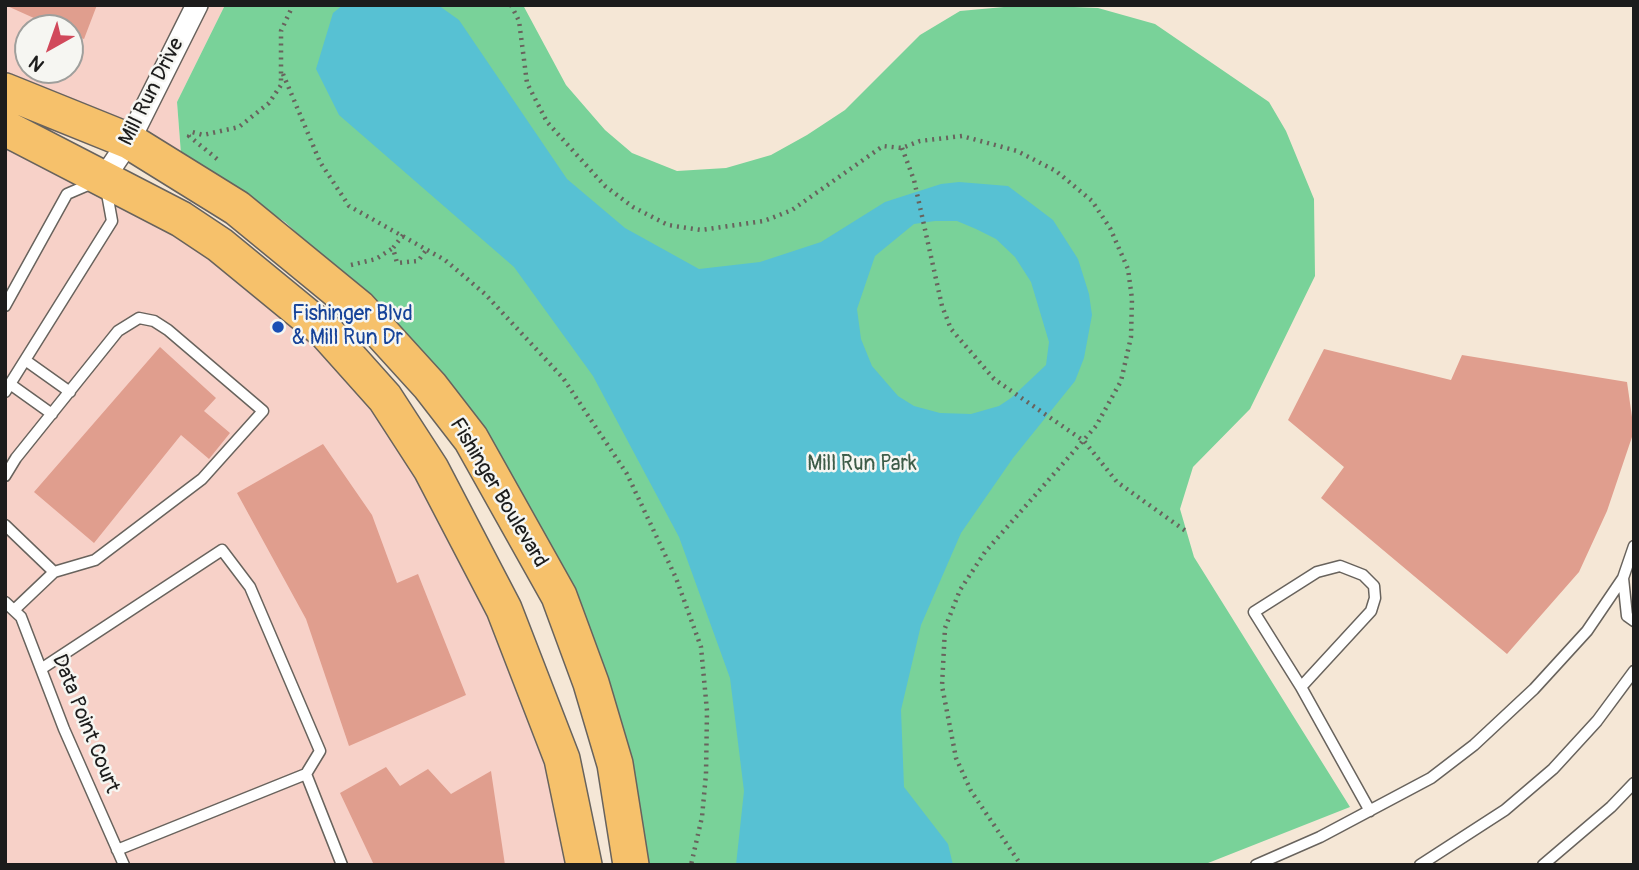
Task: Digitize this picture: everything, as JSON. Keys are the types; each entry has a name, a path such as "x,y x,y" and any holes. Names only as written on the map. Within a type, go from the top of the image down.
{"main road":[{"name":"Fishinger Boulevard","path":"5,91 128,141 237,208 359,308 430,387 471,439 559,596 591,683 615,764 631,865"},
{"path":"5,128 181,219 220,245 326,332 385,398 431,469 504,609 562,759 584,865"}],"street":[{"name":"Mill Run Drive","path":"104,178 128,141 197,5"}],"lane":[{"path":"5,306 67,194 104,178 112,221 8,388 52,414"},
{"path":"5,476 118,331 139,318 154,321 168,330 263,411 202,480 105,554 82,565 54,572 10,606"},
{"path":"25,360 70,392"},
{"path":"5,525 54,572"},
{"path":"1256,865 1320,837 1431,778 1474,745 1534,689 1587,631 1623,578 1634,547"},
{"path":"41,669 222,550 250,587 320,751 306,774 117,850"},
{"path":"1301,687 1371,611 1375,598 1374,586 1363,575 1340,566 1317,572 1254,612 1301,687 1370,811"},
{"path":"1623,578 1627,616 1634,621"},
{"name":"Data Point Court","path":"10,606 22,617 41,669 124,865"},
{"path":"1420,865 1505,810 1553,769 1597,721 1634,671"},
{"path":"306,774 342,865"},
{"path":"1543,865 1602,816 1634,782"}],"path":[{"path":"293,5 281,31 279,45 283,74 302,125 339,193 359,214 427,249 485,294 563,378 616,453 676,578 701,647 707,696 704,803 691,865"},
{"path":"511,5 519,21 527,83 547,122 605,187 633,207 668,225 690,230 722,229 772,219 802,203 883,146 902,148 948,136 989,141 1027,155 1056,171 1080,190 1102,214 1128,269 1132,328 1118,389 1084,441 990,545 960,590 945,628 942,686 956,758 971,791 1021,865"},
{"path":"192,132 203,135 226,131 253,119 276,93 283,74"},
{"path":"902,148 914,180 942,306 951,329 975,359 1009,391 1084,441 1117,482 1187,532"},
{"path":"403,235 393,248 397,263 418,261 427,249"}],"shaded area":[{"path":"5,5 225,5 177,102 181,154 102,150 5,113"},
{"path":"5,115 326,332 504,609 584,865 5,865"}],"green space":[{"name":"Mill Run Park","path":"225,5 523,5 566,85 605,130 632,153 677,171 726,168 771,155 807,135 845,110 920,35 960,11 1026,5 1098,8 1155,24 1269,102 1286,131 1314,199 1315,276 1250,409 1193,467 1180,509 1194,557 1350,807 1203,865 645,865 561,576 482,424 404,332 285,222 181,154 177,102"}],"water":[{"path":"343,5 438,5 459,20 567,179 625,228 699,269 760,262 821,242 885,202 941,184 959,182 1008,186 1053,220 1078,259 1089,294 1092,315 1084,358 1075,381 1013,458 961,533 921,625 901,710 904,787 948,844 953,865 736,865 744,791 730,678 679,537 593,376 514,267 339,115 316,69 333,13","holes":["957,221 996,239 1015,257 1031,282 1049,342 1046,365 1011,398 999,406 971,414 940,413 914,406 898,396 872,366 861,339 857,309 875,256 914,224"]}],"building":[{"path":"5,5 97,5 84,39 84,14 25,14"},
{"path":"160,347 216,398 204,411 230,433 209,459 181,435 94,543 34,492"},
{"path":"1324,349 1451,380 1462,355 1627,382 1634,431 1607,511 1579,572 1507,654 1321,498 1344,467 1288,420"},
{"path":"323,444 372,515 397,583 418,574 466,695 349,746 306,619 237,493"},
{"path":"386,767 400,786 428,769 451,794 491,771 505,865 374,865 340,793"}],"place":[{"name":"Fishinger Blvd & Mill Run Dr","path":"278,327"}]}
